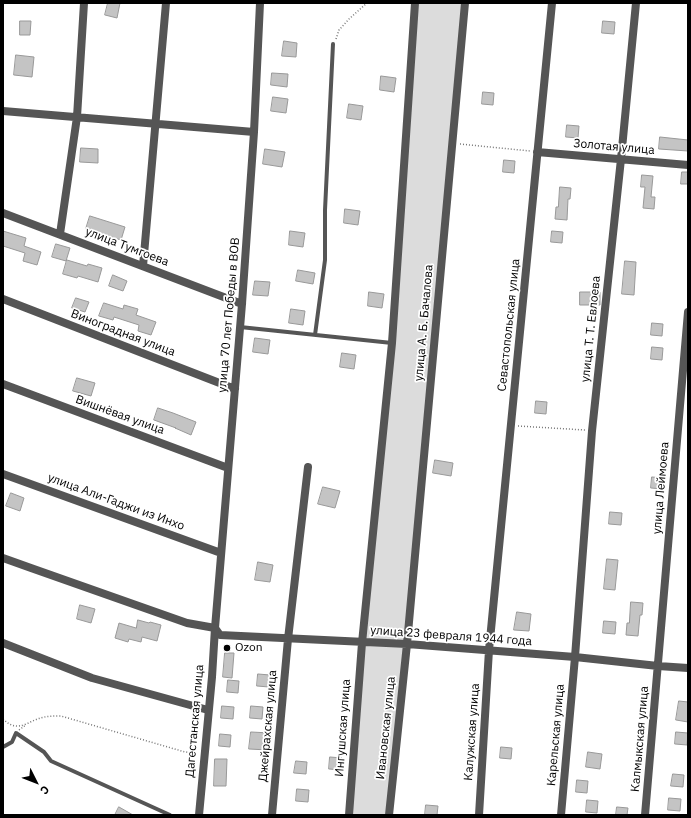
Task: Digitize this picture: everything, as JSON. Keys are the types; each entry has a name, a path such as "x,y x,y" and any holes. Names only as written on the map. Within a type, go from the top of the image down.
{"street":[{"path":"60,234 77,117 84,3"},
{"path":"143,266 166,3"},
{"name":"улица 70 лет Победы в ВОВ","path":"215,628 242,304 254,132 260,3"},
{"name":"Ингушская улица","path":"349,815 362,643 392,343 415,3"},
{"name":"улица А. Б. Бачалова","path":"407,644 465,3"},
{"name":"Севастопольская улица","path":"489,650 552,3"},
{"name":"улица Т. Т. Евлоева","path":"575,657 592,431 636,3"},
{"path":"3,111 254,132"},
{"name":"Золотая улица","path":"537,152 688,165"},
{"name":"улица Тумгоева","path":"3,213 242,304"},
{"name":"Виноградная улица","path":"3,299 235,389"},
{"name":"улица Леймоева","path":"658,666 688,312"},
{"name":"Вишнёвая улица","path":"3,384 228,468"},
{"name":"Джейрахская улица","path":"272,815 288,638 308,467"},
{"name":"улица Али-Гаджи из Инхо","path":"3,474 221,553"},
{"path":"3,558 187,623 215,628"},
{"name":"улица 23 февраля 1944 года","path":"215,628 220,635 407,644 575,657 688,668"},
{"name":"Дагестанская улица","path":"199,815 215,628"},
{"path":"3,643 92,678 208,710"},
{"name":"Ивановская улица","path":"389,815 407,644"},
{"name":"Калужская улица","path":"479,815 489,650"},
{"name":"Карельская улица","path":"561,815 575,657"},
{"name":"Калмыкская улица","path":"645,815 658,666"}],"lane":[{"path":"315,335 325,260 324,210 334,44"},
{"path":"240,327 392,343"},
{"path":"3,748 12,742 16,733 44,752 51,762 170,815"}],"path":[{"path":"334,44 339,30 367,3"},
{"path":"452,144 537,152"},
{"path":"511,426 592,431"},
{"path":"3,719 10,725 16,726 26,725 34,720 47,716 61,716 185,752 204,754"}],"shaded area":[{"path":"418,3 462,3 389,815 349,815 362,643"}],"building":[{"path":"108,3 120,3 117,18 105,15"},
{"path":"20,21 31,21 30,35 20,35"},
{"path":"603,21 615,22 614,34 602,33"},
{"path":"284,41 297,43 296,57 282,56"},
{"path":"16,55 34,57 32,77 14,75"},
{"path":"272,73 288,74 287,87 271,85"},
{"path":"381,76 396,78 394,92 380,90"},
{"path":"483,92 494,93 493,105 482,104"},
{"path":"273,97 288,99 286,113 271,111"},
{"path":"349,104 363,106 361,120 347,118"},
{"path":"567,125 579,126 578,138 566,137"},
{"path":"660,137 688,140 688,151 659,149"},
{"path":"81,148 98,149 98,163 80,162"},
{"path":"265,149 285,152 282,167 263,164"},
{"path":"504,160 515,161 514,173 503,172"},
{"path":"682,172 688,172 688,184 681,184"},
{"path":"642,175 653,176 651,197 655,197 654,209 643,208 645,187 641,187"},
{"path":"560,187 571,188 570,199 568,199 567,220 555,219"},
{"path":"345,209 360,211 358,225 344,223"},
{"path":"90,216 125,227 121,240 86,229"},
{"path":"3,231 26,238 24,246 41,252 37,265 23,261 25,253 3,246"},
{"path":"290,231 305,233 303,247 289,245"},
{"path":"552,231 563,232 562,243 551,242"},
{"path":"56,244 70,248 66,261 52,257"},
{"path":"67,260 87,266 88,264 102,268 98,282 78,276 77,278 63,274"},
{"path":"625,261 636,262 634,295 622,294"},
{"path":"298,270 315,273 313,284 296,281"},
{"path":"113,275 127,281 123,291 109,286"},
{"path":"255,281 270,282 268,296 253,295"},
{"path":"369,292 384,294 382,308 368,306"},
{"path":"580,292 600,292 600,305 580,305"},
{"path":"76,298 89,302 85,312 72,308"},
{"path":"104,303 123,309 124,305 138,309 136,315 156,322 151,335 138,331 139,325 114,317 113,320 99,316"},
{"path":"291,309 305,311 303,325 289,323"},
{"path":"652,323 663,324 662,336 651,335"},
{"path":"255,338 270,340 268,354 253,352"},
{"path":"652,347 663,348 662,360 651,359"},
{"path":"342,353 356,355 354,369 340,367"},
{"path":"77,378 95,383 91,396 73,391"},
{"path":"536,401 547,402 546,414 535,413"},
{"path":"158,408 196,422 191,435 154,420"},
{"path":"435,460 453,463 451,476 433,473"},
{"path":"652,477 663,478 662,489 651,488"},
{"path":"323,487 340,491 335,508 318,504"},
{"path":"11,493 24,498 20,511 6,506"},
{"path":"610,512 622,513 621,525 609,524"},
{"path":"607,559 618,560 615,590 604,589"},
{"path":"258,562 273,565 270,582 255,580"},
{"path":"631,602 643,603 638,636 626,635"},
{"path":"80,605 95,609 91,623 77,619"},
{"path":"517,612 531,614 529,631 514,630"},
{"path":"138,620 161,625 157,641 142,637 141,642 129,639 128,642 115,638 119,623 136,628"},
{"path":"604,621 616,622 615,634 603,633"},
{"path":"225,653 234,653 232,678 223,677"},
{"path":"258,674 270,675 269,687 257,686"},
{"path":"228,680 239,681 238,693 227,692"},
{"path":"679,701 688,702 688,722 676,720"},
{"path":"222,706 234,707 233,719 221,718"},
{"path":"251,706 263,707 262,719 250,718"},
{"path":"251,732 270,733 268,750 249,749"},
{"path":"676,732 688,733 687,745 675,744"},
{"path":"220,734 231,735 230,747 219,746"},
{"path":"501,747 512,748 511,759 500,758"},
{"path":"588,752 602,754 600,769 586,767"},
{"path":"330,757 342,758 341,770 329,769"},
{"path":"215,759 227,759 226,786 214,786"},
{"path":"296,761 307,762 306,774 294,773"},
{"path":"673,774 684,775 683,787 671,786"},
{"path":"577,780 588,781 587,793 576,792"},
{"path":"297,789 309,790 308,802 296,801"},
{"path":"669,798 681,799 680,811 668,810"},
{"path":"587,800 598,801 597,813 586,812"},
{"path":"426,805 438,806 437,815 425,815"},
{"path":"119,807 133,815 115,815"},
{"path":"617,807 628,808 627,815 616,815"}],"place":[{"name":"Ozon","path":"227,648"}]}
